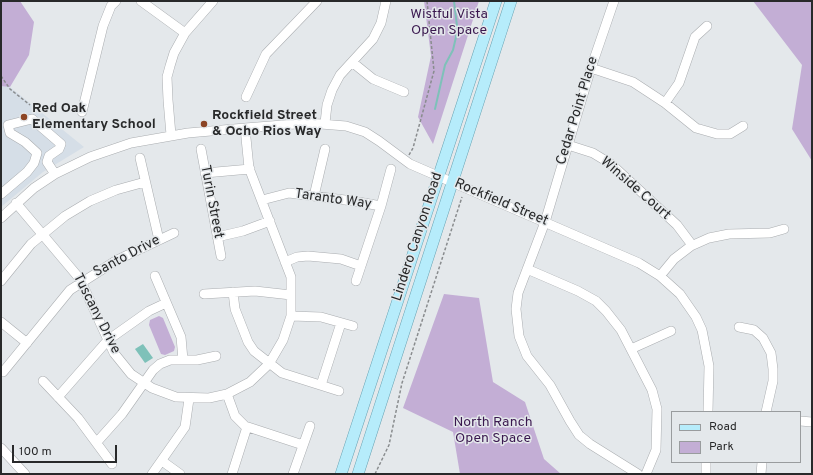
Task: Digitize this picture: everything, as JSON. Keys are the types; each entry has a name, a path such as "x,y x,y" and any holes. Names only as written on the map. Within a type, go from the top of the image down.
{"main road":[{"name":"Lindero Canyon Road","path":"341,474 496,1"},
{"name":"Lindero Canyon Road","path":"358,474 511,1"}],"street":[{"path":"82,112 103,26 111,6 116,1"},
{"path":"141,1 185,33"},
{"path":"172,135 167,77 174,53 185,33 213,1"},
{"path":"246,98 266,54 317,1"},
{"path":"325,124 327,105 332,90 340,75 373,39 381,23 386,1"},
{"name":"Cedar Point Place","path":"614,1 591,68 545,222 518,293 516,310 519,336 527,356 550,385 570,421 580,435 590,444 638,474"},
{"path":"665,103 679,83 694,37 707,26"},
{"path":"352,62 373,79 404,92"},
{"path":"591,68 633,82 665,103 688,123 706,132 730,134 743,126"},
{"path":"1,194 27,172 34,163 37,153 25,142 10,133 4,126 32,119 61,144 59,149 49,156 47,162 54,174"},
{"name":"Rockfield Street","path":"1,218 16,203 54,174 109,150 131,143 172,135 245,128 325,124 346,126 365,132 380,141 405,161 639,263 660,276 680,294 696,317 702,330 709,366 708,411"},
{"name":"Tuscany Drive","path":"16,203 71,267 81,282 108,340 122,363 143,383 164,394 189,399 209,398 227,394 250,382 269,364 283,340 292,316 291,277 250,169 245,128"},
{"name":"Winside Court","path":"568,145 593,153 611,164 676,225 692,245"},
{"name":"Turin Street","path":"201,149 221,256"},
{"path":"314,196 325,149"},
{"path":"140,158 160,240"},
{"path":"205,173 250,169"},
{"path":"356,281 381,206 391,169"},
{"path":"1,281 31,244 65,216 90,201 116,190 145,182"},
{"name":"Taranto Way","path":"262,200 289,193 381,206"},
{"path":"217,237 243,231 270,221"},
{"path":"660,276 674,259 692,245 729,234 770,233 784,229"},
{"name":"Santo Drive","path":"3,372 70,290 117,260 174,233"},
{"path":"285,262 297,257 308,256 341,259 361,266"},
{"path":"527,269 578,290 596,301 615,321 652,390 657,409 656,450 646,474"},
{"path":"155,276 181,337 183,360"},
{"path":"204,294 254,291 291,295"},
{"path":"233,292 235,309 248,342 254,351 269,364 282,372 339,391"},
{"path":"58,397 108,340 149,311 166,304"},
{"path":"292,316 321,317 353,326"},
{"path":"1,322 27,343"},
{"path":"321,386 341,323"},
{"path":"739,327 754,330 763,338 770,353 774,369 773,381 766,411"},
{"path":"631,349 671,331"},
{"path":"97,442 122,414 143,383 153,370 160,364 170,360 197,360 216,356"},
{"path":"43,381 97,442 112,464"},
{"path":"227,394 235,416 240,422 247,426 303,445"},
{"path":"152,474 185,427 189,399"},
{"path":"801,421 812,422"},
{"path":"232,474 247,426"},
{"path":"293,474 310,426"},
{"path":"1,448 25,474"},
{"path":"162,461 180,474"},
{"path":"706,463 706,474"},
{"path":"761,474 762,463"}],"path":[{"path":"405,161 413,148 434,71 427,1"},
{"path":"1,76 10,89 30,105"},
{"path":"375,474 389,444 402,383 462,197"}],"shaded area":[{"name":"Red Oak Elementary School","path":"4,85 10,87 84,147 43,172 1,207 1,86"},
{"path":"143,344 153,358 145,363 135,349"}],"green space":[{"path":"1,1 20,1 34,22 29,55 10,87 1,86"},
{"name":"Wistful Vista Open Space","path":"424,1 479,1 433,144 418,117 431,56"},
{"path":"753,1 812,1 812,161 792,129 802,65"},
{"name":"North Ranch Open Space","path":"444,294 479,298 493,382 525,402 544,459 561,474 460,474 453,432 403,408"},
{"path":"159,316 163,318 175,347 174,351 165,355 161,354 149,325 150,320"}],"waterway":[{"path":"435,109 445,65 453,50 456,37 457,26 454,1"}],"place":[{"name":"Red Oak Elementary School","path":"24,117"},
{"name":"Rockfield Street & Ocho Rios Way","path":"204,124"}]}
